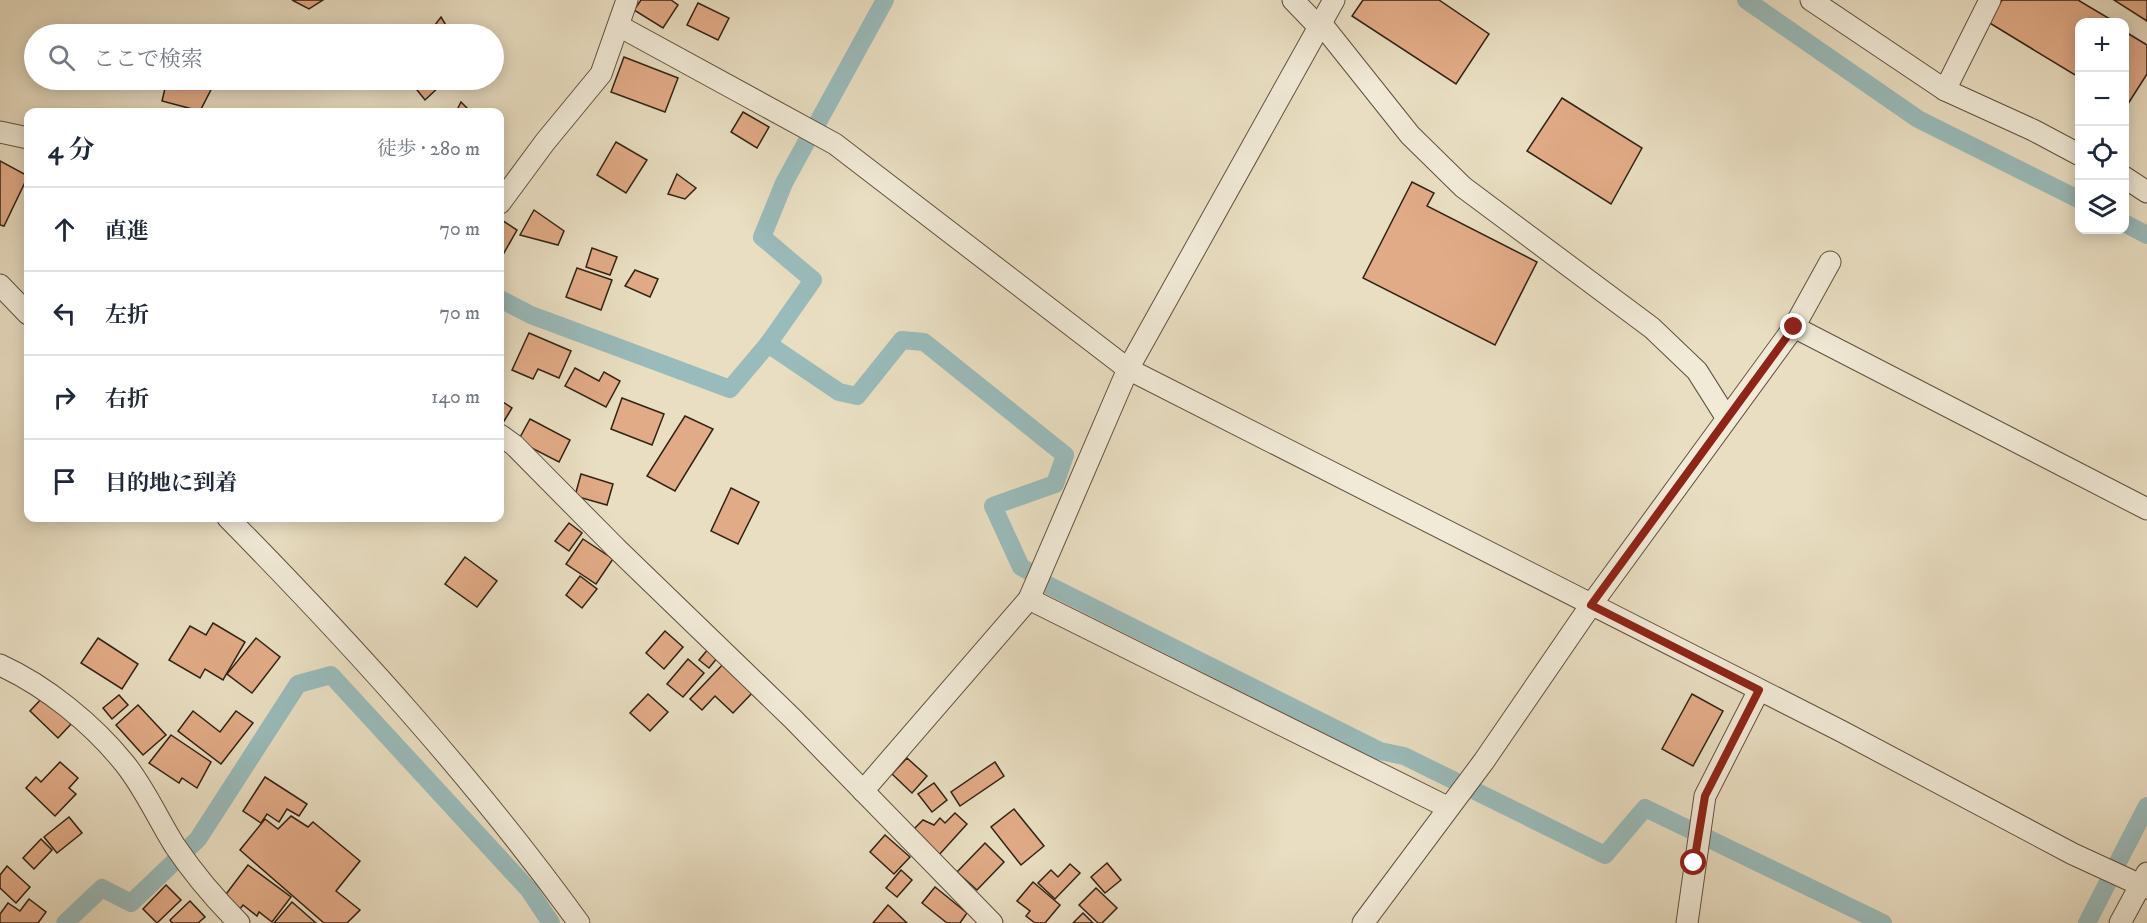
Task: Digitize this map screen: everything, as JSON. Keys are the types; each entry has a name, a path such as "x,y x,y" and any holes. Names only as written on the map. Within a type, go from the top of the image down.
{"street":[{"path":"504,198 545,142 601,74 627,0"},
{"path":"1293,0 1319,24 1410,135 1463,188 1652,328 1696,371 1726,417"},
{"path":"863,791 1029,599 1128,369 1334,0"},
{"path":"1811,0 1946,90 2033,130 2075,153"},
{"path":"1946,90 1990,0"},
{"path":"619,26 836,144 1128,369 1759,690 2073,854 2145,882 2120,923"},
{"path":"0,132 24,137"},
{"path":"2129,180 2147,192"},
{"path":"1363,923 1484,761 1591,605 1726,417 1794,327 1830,262"},
{"path":"0,285 24,310"},
{"path":"1794,327 2147,509"},
{"path":"504,438 514,445 863,791 992,923"},
{"path":"232,522 368,665 537,866 579,923"},
{"path":"1029,599 1452,803"},
{"path":"0,665 21,675 76,715 124,763 175,845 211,895 239,923"},
{"path":"1687,923 1705,796 1759,690"}],"building":[{"path":"292,0 323,0 309,9"},
{"path":"641,0 671,0 678,5 663,28 634,10"},
{"path":"1363,0 1439,0 1489,34 1456,84 1352,16"},
{"path":"2002,0 2078,0 2108,18 2075,18 2075,75 1988,22"},
{"path":"2114,0 2147,0 2147,21"},
{"path":"698,3 729,18 718,40 687,25"},
{"path":"441,17 445,24 436,24"},
{"path":"2129,34 2147,45 2147,74 2129,102"},
{"path":"624,57 678,78 665,112 611,92"},
{"path":"165,90 211,90 202,108 189,108 162,101"},
{"path":"417,90 436,90 425,100"},
{"path":"1562,98 1642,148 1611,204 1527,151"},
{"path":"461,102 467,108 458,108"},
{"path":"743,112 769,127 757,148 731,132"},
{"path":"616,142 647,160 626,193 597,175"},
{"path":"0,161 24,174 24,184 4,226 0,225"},
{"path":"677,174 696,188 685,199 668,194"},
{"path":"1412,182 1434,193 1427,206 1537,262 1495,345 1363,278"},
{"path":"534,210 564,231 558,245 520,235"},
{"path":"504,222 517,230 504,253"},
{"path":"592,248 617,257 610,275 586,267"},
{"path":"577,268 612,280 601,310 566,297"},
{"path":"635,270 658,279 650,297 625,286"},
{"path":"529,333 571,351 559,378 538,369 533,379 512,370"},
{"path":"575,368 599,381 604,372 620,381 606,407 565,386"},
{"path":"622,398 664,414 652,445 611,429"},
{"path":"504,403 512,408 504,421"},
{"path":"685,416 713,429 675,491 647,476"},
{"path":"530,419 570,440 559,462 518,441"},
{"path":"581,474 613,484 607,505 575,496"},
{"path":"731,488 759,502 738,544 711,531"},
{"path":"569,523 582,533 569,551 555,541"},
{"path":"583,539 613,559 596,584 566,564"},
{"path":"465,557 497,581 477,607 445,584"},
{"path":"580,576 597,589 582,608 566,595"},
{"path":"213,623 245,642 223,680 205,669 200,678 169,660 190,626 206,635"},
{"path":"665,631 683,647 664,669 646,653"},
{"path":"98,638 138,664 122,689 81,663"},
{"path":"256,638 280,657 252,693 227,674"},
{"path":"709,648 718,657 709,668 699,660"},
{"path":"688,659 704,673 683,697 667,684"},
{"path":"726,661 756,689 733,713 715,696 702,710 690,699"},
{"path":"648,694 668,712 650,731 630,713"},
{"path":"1692,694 1723,711 1693,766 1662,749"},
{"path":"119,695 128,705 112,719 103,708"},
{"path":"43,697 72,723 58,738 30,711"},
{"path":"138,705 166,735 143,755 116,725"},
{"path":"193,711 220,732 236,711 253,723 221,764 178,731"},
{"path":"171,735 211,762 197,788 182,778 179,783 149,763"},
{"path":"907,758 927,776 912,793 892,774"},
{"path":"60,762 78,778 69,788 76,794 55,816 26,788 36,777 41,782"},
{"path":"995,762 1004,776 960,806 951,792"},
{"path":"265,777 307,804 299,816 287,809 279,822 267,814 261,823 243,811"},
{"path":"934,783 947,800 932,812 918,794"},
{"path":"1014,809 1044,846 1021,865 991,827"},
{"path":"955,813 967,824 938,856 911,832 923,820 934,825 940,818 945,823"},
{"path":"291,816 308,827 313,822 360,861 336,891 360,910 347,923 324,923 240,850 265,819 278,829"},
{"path":"69,817 82,833 57,853 44,837"},
{"path":"885,835 910,857 894,874 870,852"},
{"path":"41,839 52,850 34,869 23,858"},
{"path":"985,843 1004,862 977,890 957,872"},
{"path":"1107,863 1121,880 1105,893 1091,877"},
{"path":"1070,864 1080,873 1055,899 1038,883 1051,870 1058,877"},
{"path":"248,865 291,897 272,922 259,912 257,916 243,905 236,914 220,902"},
{"path":"7,866 30,887 16,903 0,888 0,875"},
{"path":"901,870 912,880 897,897 886,888"},
{"path":"1033,882 1060,905 1045,923 1035,923 1026,916 1030,911 1017,901"},
{"path":"166,885 181,900 157,923 143,909"},
{"path":"935,887 967,913 960,923 947,923 922,903"},
{"path":"1096,888 1117,908 1102,923 1098,923 1079,905"},
{"path":"29,899 46,912 38,923 0,923 0,914 8,903 20,911"},
{"path":"190,901 205,917 198,923 172,923 170,920"},
{"path":"292,902 316,923 274,923"},
{"path":"888,905 907,923 873,923"},
{"path":"1083,913 1093,923 1073,923"}],"waterway":[{"path":"818,122 885,0"},
{"path":"1746,0 1918,119 2075,198"},
{"path":"504,301 531,315 730,389 768,344 813,280 762,237 784,183 807,141"},
{"path":"2129,226 2147,235"},
{"path":"768,344 839,392 857,396 902,340 924,342 1065,455 1055,484 993,506 1021,567 1030,572"},
{"path":"1048,585 1380,751 1404,756 1605,855 1645,808 1883,923"},
{"path":"65,923 102,888 131,903 198,839 298,684 331,675 529,890 551,923"},
{"path":"2118,862 2147,806"},
{"path":"2087,923 2107,884"}],"route":[{"path":"1694,863 1705,796 1759,690 1591,605 1726,417 1794,327"}]}
